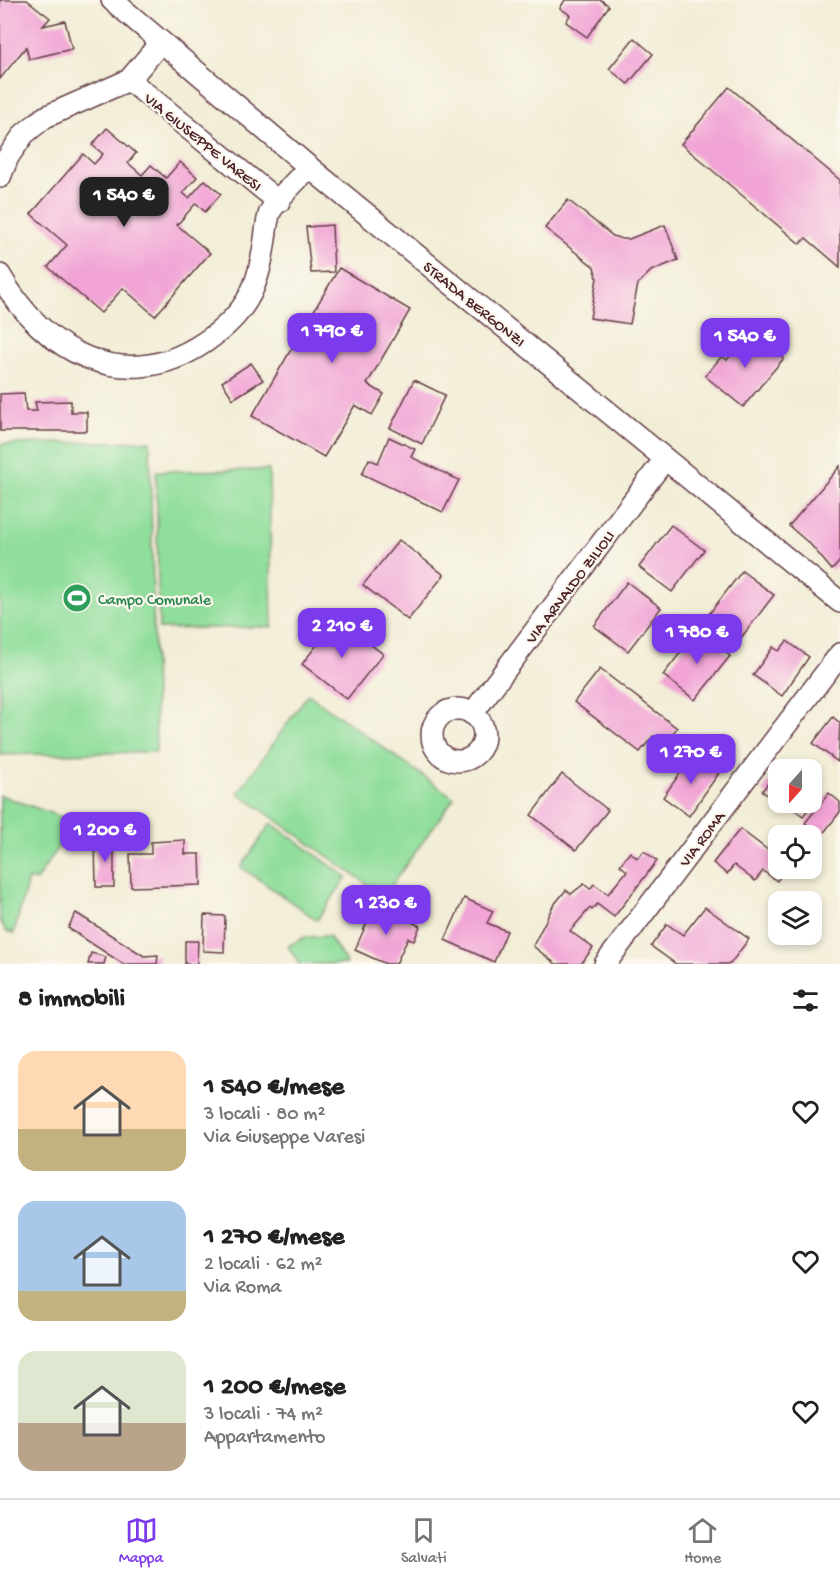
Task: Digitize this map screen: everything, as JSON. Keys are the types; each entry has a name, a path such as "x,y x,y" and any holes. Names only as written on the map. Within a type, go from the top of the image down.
{"street":[{"name":"STRADA BERGONZI","path":"112,0 309,167 840,602"},
{"name":"VIA GIUSEPPE VARESI","path":"0,177 8,157 24,134 45,117 129,80 162,42"},
{"name":"VIA GIUSEPPE VARESI","path":"129,80 279,202"},
{"name":"VIA GIUSEPPE VARESI","path":"0,275 26,315 68,349 110,364 136,367 166,361 190,352 213,337 248,300 258,277 270,213 309,167"},
{"name":"VIA ARNALDO ZILIOLI","path":"472,714 665,459"},
{"name":"VIA ROMA","path":"605,964 840,654"}],"green space":[{"name":"Campo Comunale","path":"150,441 156,752 0,755 0,444"},
{"path":"269,470 272,627 159,629 156,471"},
{"path":"308,694 454,798 384,896 238,793"},
{"path":"0,795 75,822 36,881 28,879 14,933 6,931 0,920"},
{"path":"271,823 347,877 317,920 241,867"},
{"path":"329,936 347,964 299,964 288,946 305,937"}],"building":[{"path":"0,0 27,0 50,18 43,26 65,21 72,49 29,59 26,47 0,79"},
{"path":"565,0 601,0 609,6 587,37 566,22 570,15 560,8"},
{"path":"634,38 653,54 628,84 609,69"},
{"path":"729,87 840,180 840,267 806,238 800,244 681,144"},
{"path":"107,128 136,153 128,163 142,175 151,165 166,178 180,162 197,177 183,193 189,198 205,180 221,194 205,212 196,203 177,225 210,253 155,316 123,288 101,313 48,267 67,245 31,214 83,154 94,164 103,154 92,145"},
{"path":"568,200 613,236 622,239 629,239 665,225 678,260 651,271 638,284 630,324 590,318 597,278 594,267 545,228"},
{"path":"332,225 334,272 311,273 306,227"},
{"path":"339,268 410,310 367,384 384,394 372,415 355,405 324,457 252,416"},
{"path":"750,331 784,358 743,407 705,376 722,356 727,360"},
{"path":"251,363 263,380 233,399 222,382"},
{"path":"414,380 445,395 422,444 390,428"},
{"path":"24,393 26,411 37,411 35,402 71,401 71,412 87,412 87,431 0,431 0,394"},
{"path":"389,437 415,449 411,457 459,480 443,512 362,474 369,459 378,463"},
{"path":"840,466 840,561 832,570 811,545 789,526"},
{"path":"671,525 704,550 672,592 639,567"},
{"path":"399,540 444,575 408,620 363,585"},
{"path":"742,571 774,595 741,638 709,614"},
{"path":"627,582 661,608 628,651 594,626"},
{"path":"337,619 383,654 347,699 302,664"},
{"path":"698,630 730,656 695,700 663,675"},
{"path":"787,641 809,657 782,696 753,675 773,647 779,651"},
{"path":"600,669 677,728 664,744 653,736 640,752 574,702"},
{"path":"833,717 840,723 838,762 813,743"},
{"path":"694,754 719,773 689,816 663,797"},
{"path":"562,774 608,810 576,850 531,815"},
{"path":"768,783 768,796 762,791"},
{"path":"829,793 840,802 840,812 822,835 822,825 805,823 813,813 822,813 822,802"},
{"path":"740,829 768,850 768,875 763,871 755,881 734,865 727,874 713,863"},
{"path":"114,839 114,887 96,887 95,840"},
{"path":"185,840 185,854 200,854 201,885 131,887 130,854 151,854 151,842"},
{"path":"644,851 657,861 614,917 597,904 592,910 590,908 570,931 593,948 581,964 556,964 533,946 553,906 566,890 571,894 584,884 590,889 594,884 608,894 627,871 620,865 630,852 637,858"},
{"path":"464,898 493,911 487,923 507,931 494,962 445,940"},
{"path":"374,906 420,926 414,941 408,938 396,964 386,964 355,950"},
{"path":"705,907 749,939 730,964 676,964 651,946 667,924 683,935"},
{"path":"76,913 144,956 158,955 157,964 123,964 68,928"},
{"path":"204,915 225,916 224,952 203,951"},
{"path":"185,941 198,941 197,964 185,964"},
{"path":"91,953 106,957 104,964 88,964"}],"place":[{"name":"Campo Comunale","path":"77,598"}]}
